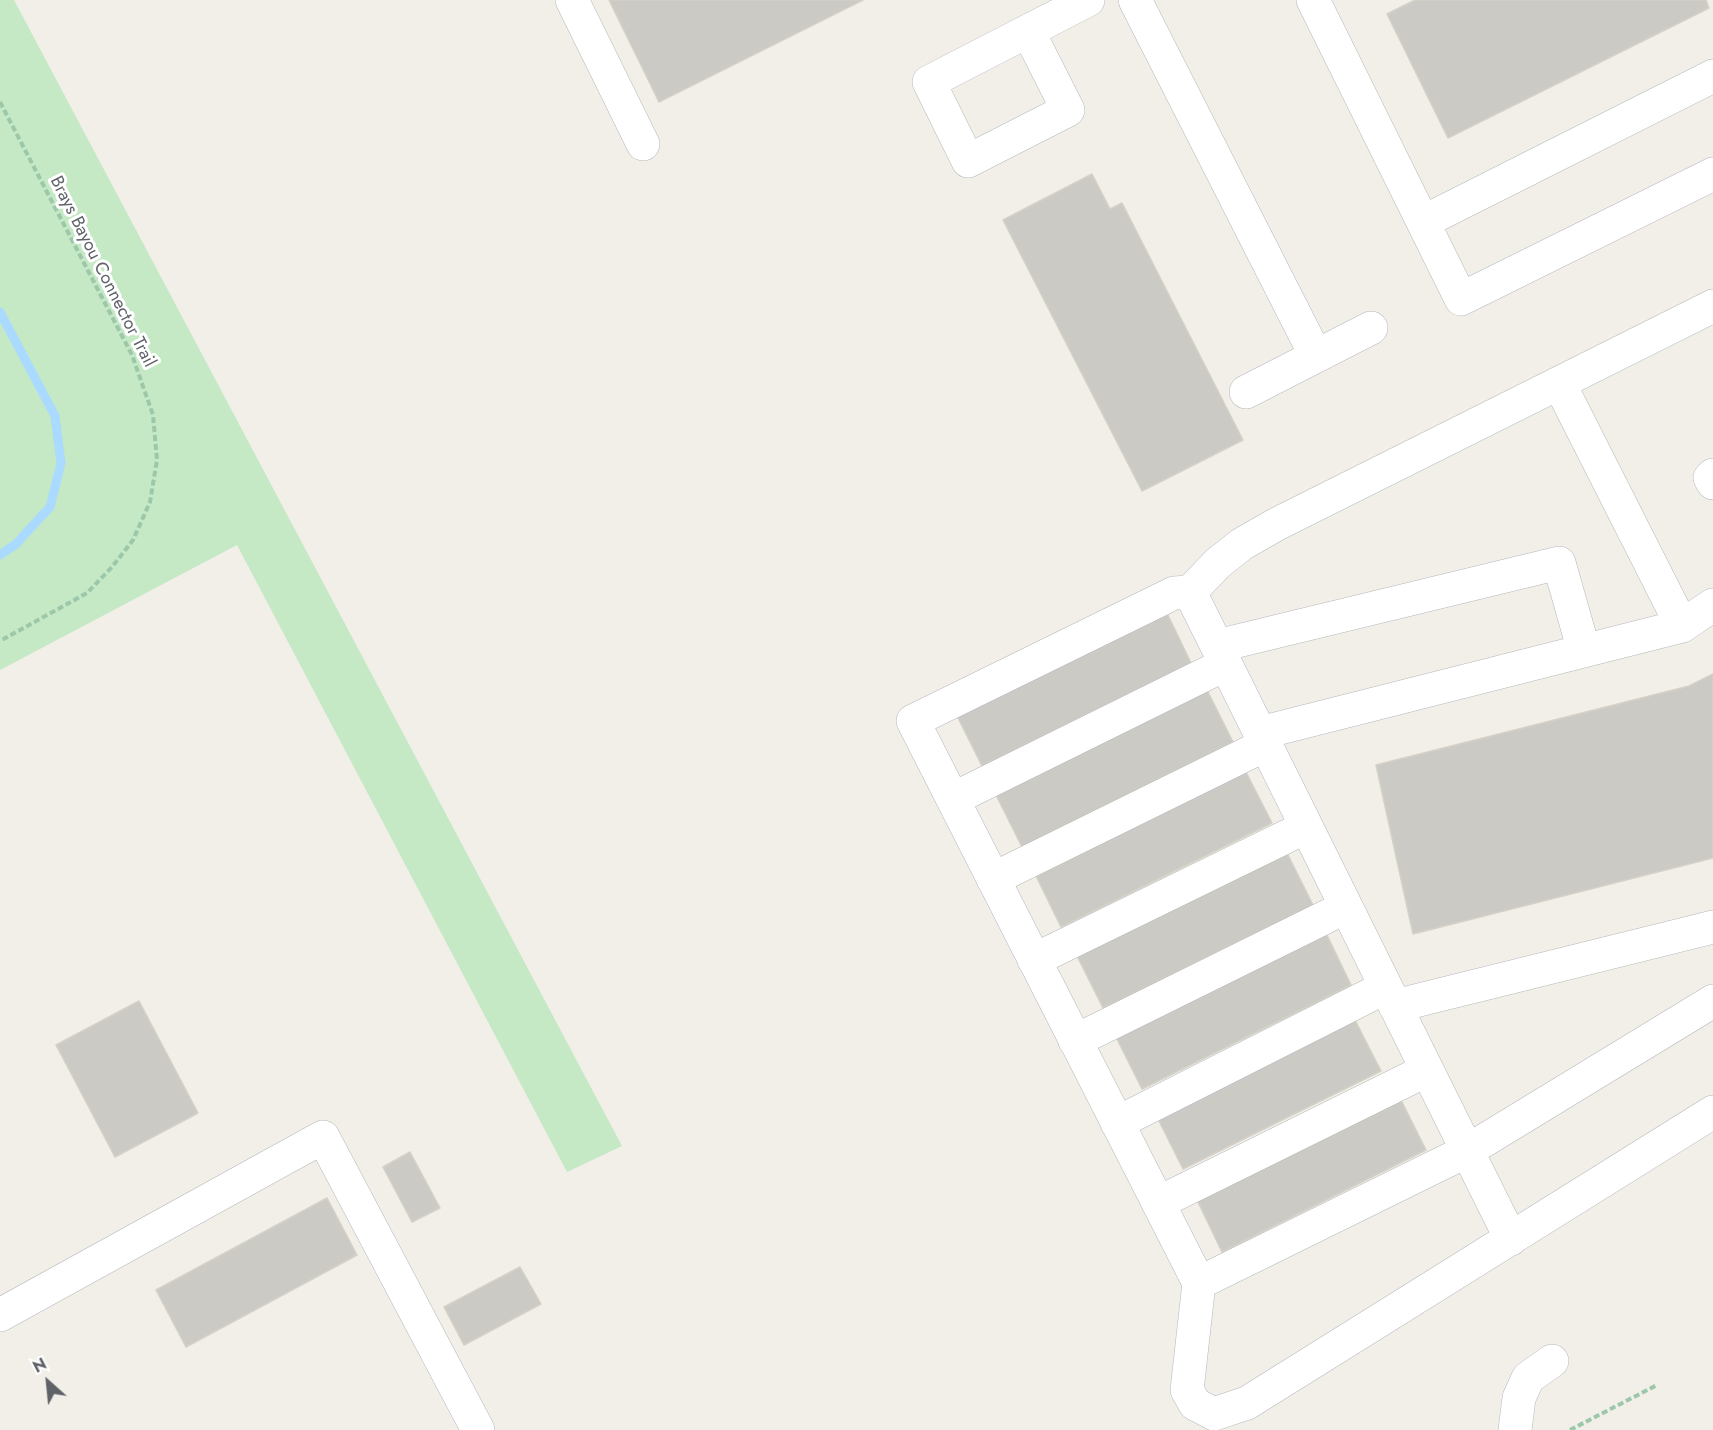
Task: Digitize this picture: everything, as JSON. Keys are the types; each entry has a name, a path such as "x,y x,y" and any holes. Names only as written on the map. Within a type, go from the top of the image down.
{"lane":[{"path":"572,0 643,144"},
{"path":"1028,31 1088,0"},
{"path":"1135,0 1316,356"},
{"path":"1314,0 1461,299 1713,174"},
{"path":"1423,222 1713,76"},
{"path":"1713,306 1242,544 1218,563 1190,592 1174,593 913,721 1199,1283 1187,1390 1195,1404 1214,1414 1247,1403 1713,1113"},
{"path":"1246,392 1371,328"},
{"path":"1559,383 1682,626"},
{"path":"1713,476 1710,478 1713,483"},
{"path":"953,799 1221,655 1559,562 1584,651"},
{"path":"1190,592 1510,1239"},
{"path":"993,879 1263,739 1682,626 1713,605"},
{"path":"1034,960 1306,826"},
{"path":"1076,1041 1346,907"},
{"path":"1117,1123 1390,997 1713,927"},
{"path":"1199,1283 1467,1151 1713,1001"},
{"path":"1158,1203 1427,1070"},
{"path":"0,1315 323,1137 478,1430"},
{"path":"1515,1430 1519,1398 1528,1378 1552,1361"}],"path":[{"name":"Brays Bayou Connector Trail","path":"0,102 132,355 153,415 157,460 150,502 133,540 112,567 87,593 0,640"},
{"path":"1570,1430 1657,1385"}],"green space":[{"path":"0,0 14,0 622,1146 567,1172 237,545 0,670"}],"building":[{"path":"609,0 863,0 659,102"},
{"path":"1415,0 1706,0 1709,8 1448,138 1387,14"},
{"path":"1092,174 1110,209 1122,203 1243,440 1142,491 1003,220"},
{"path":"1166,611 1191,663 982,766 956,714"},
{"path":"1713,674 1713,858 1413,934 1376,765 1689,686"},
{"path":"1207,690 1233,742 1022,847 996,795"},
{"path":"1246,772 1272,823 1061,927 1036,876"},
{"path":"1287,853 1313,905 1103,1008 1077,956"},
{"path":"1326,933 1351,985 1142,1089 1116,1037"},
{"path":"139,1001 198,1113 115,1157 56,1045"},
{"path":"1355,1020 1381,1071 1183,1169 1157,1117"},
{"path":"1400,1098 1426,1150 1222,1252 1197,1200"},
{"path":"410,1152 440,1208 412,1222 383,1167"},
{"path":"327,1198 357,1255 186,1347 156,1290"},
{"path":"520,1267 541,1304 464,1345 444,1307"}],"waterway":[{"path":"0,312 55,416 61,463 50,507 16,544 0,555"}]}
